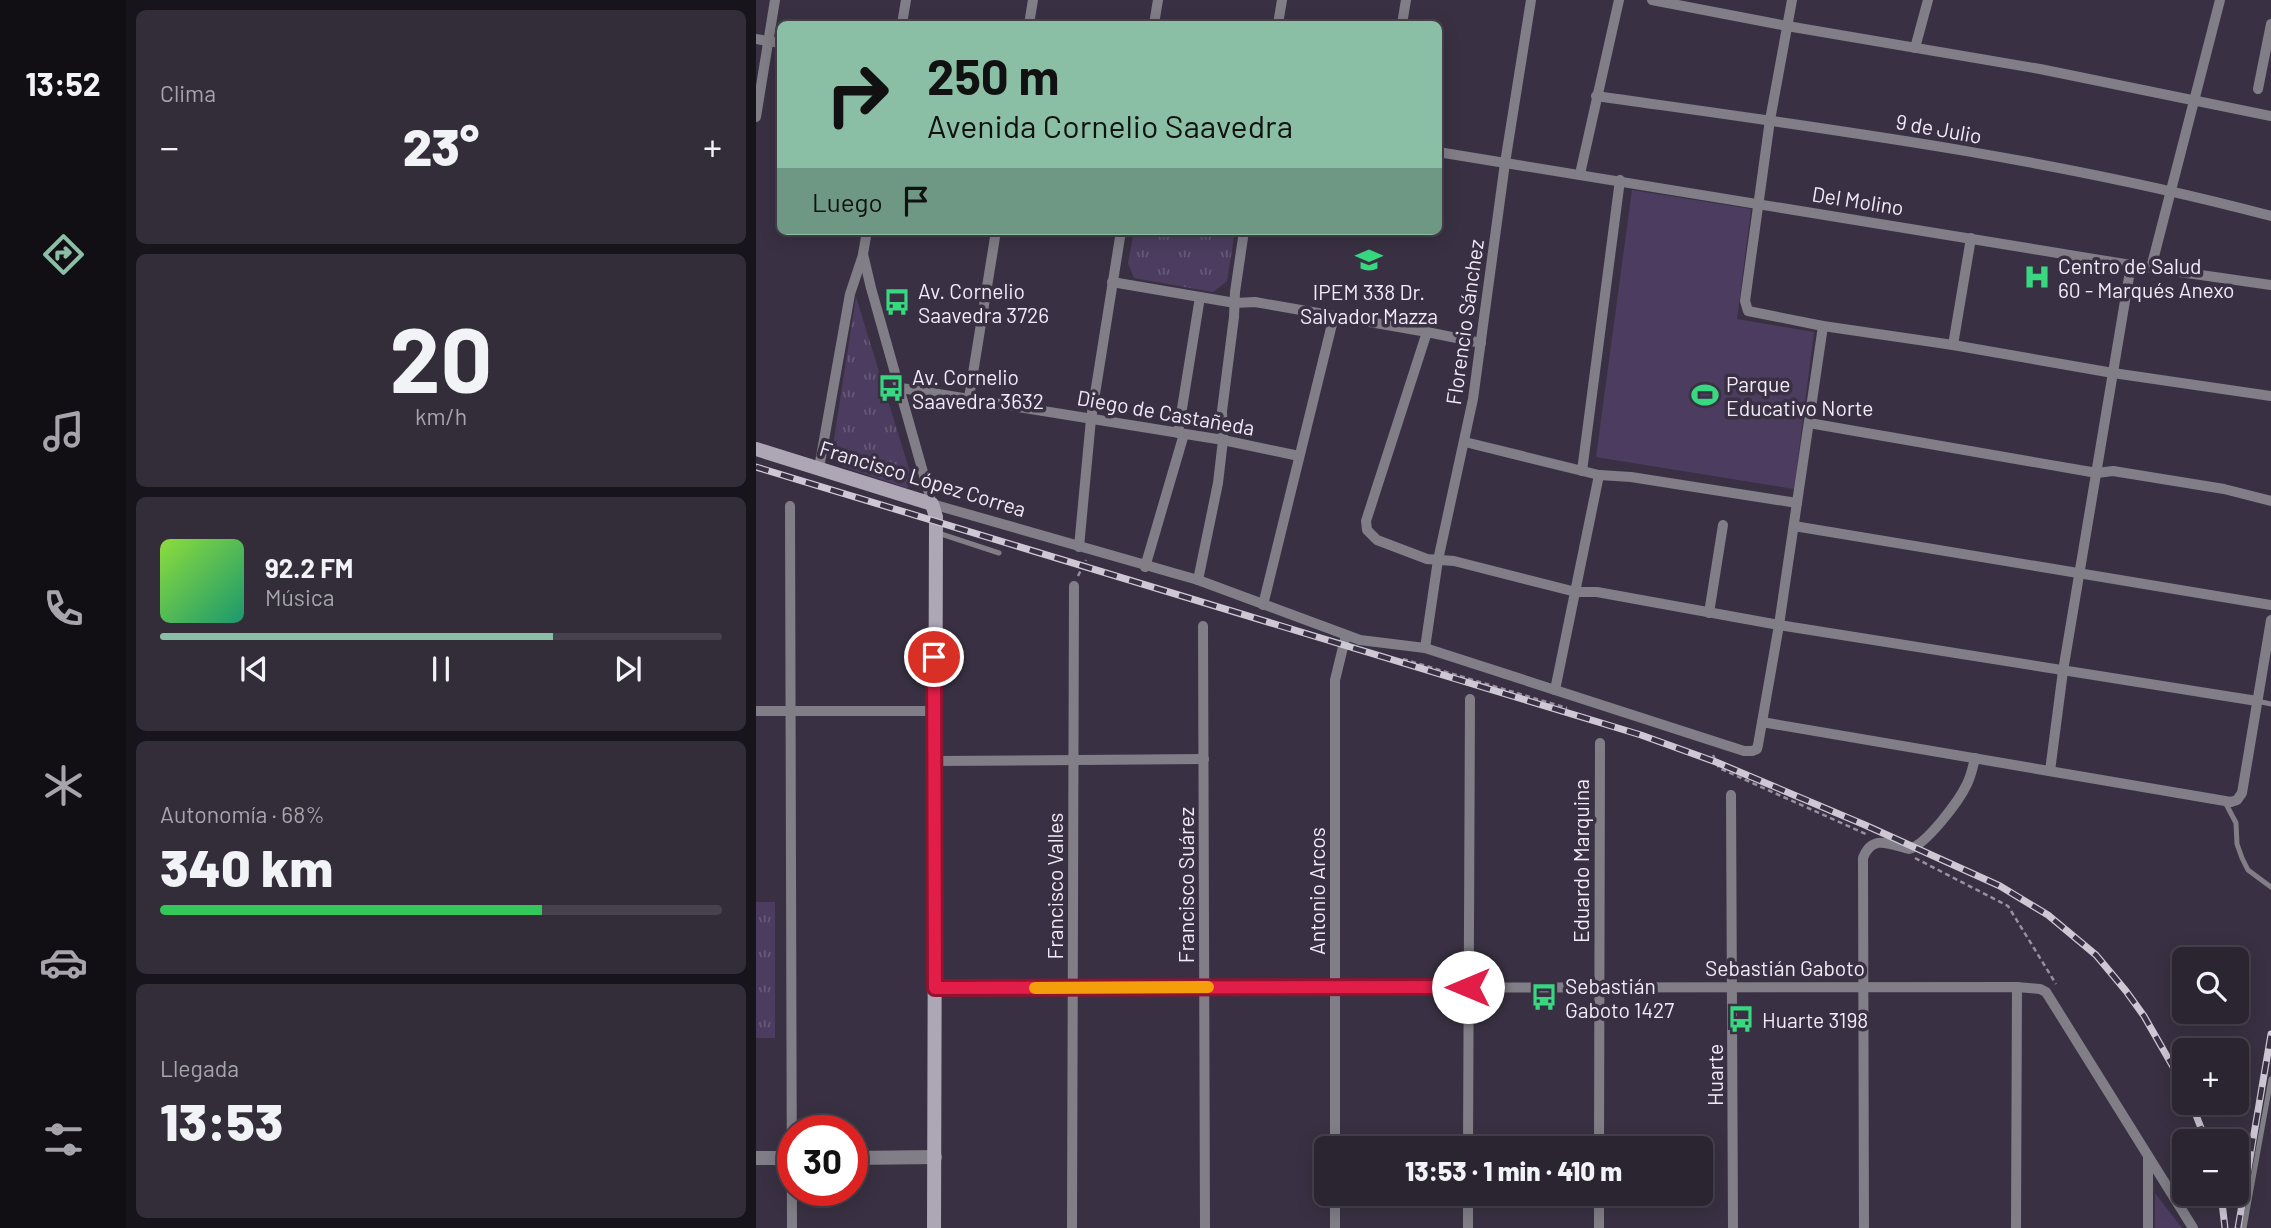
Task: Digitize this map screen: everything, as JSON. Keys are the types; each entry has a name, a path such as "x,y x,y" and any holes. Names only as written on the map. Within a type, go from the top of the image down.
{"main road":[{"name":"Francisco López Correa","path":"756,449 932,504"},
{"path":"932,504 936,517 934,1228"}],"street":[{"path":"756,117 775,42 775,0"},
{"path":"902,21 906,0"},
{"path":"1030,21 1033,0"},
{"path":"1154,21 1158,0"},
{"path":"1278,21 1282,0"},
{"path":"1402,21 1406,0"},
{"name":"Florencio Sánchez","path":"1425,648 1438,560 1465,442 1531,0"},
{"path":"1580,174 1619,0"},
{"path":"1652,0 2040,69 2271,116"},
{"path":"1792,0 1770,120 1745,301 1748,312 2113,373 2271,396"},
{"path":"1915,48 1928,0"},
{"path":"2151,268 2220,0"},
{"path":"2258,89 2271,24"},
{"path":"756,39 775,42"},
{"name":"9 de Julio","path":"1597,96 1943,147 2171,190 2271,216"},
{"name":"Del Molino","path":"1442,153 2132,265 2271,285"},
{"path":"1582,471 1620,180"},
{"path":"819,468 850,294 866,235"},
{"path":"968,398 995,235"},
{"path":"1084,549 1091,419 1120,235"},
{"path":"1198,580 1213,511 1223,440 1222,411 1243,235"},
{"path":"1953,345 1970,238"},
{"path":"863,254 932,504"},
{"path":"2050,771 2063,671 2132,265"},
{"path":"1112,282 1234,303 1255,302 1481,343"},
{"path":"1145,567 1181,433 1200,297"},
{"path":"1263,605 1334,316"},
{"path":"1824,326 1762,722 2225,802 2237,800 2242,793 2271,620"},
{"path":"1427,332 1366,525 1377,540 1427,559 1454,561 1504,572 1576,592 1597,593 2257,702"},
{"name":"Diego de Castañeda","path":"901,388 1223,440 1299,456"},
{"path":"1809,424 2097,473 2113,471 2224,489 2271,501"},
{"path":"1465,442 1600,475 1631,477 1797,503"},
{"path":"1555,690 1600,475"},
{"name":"Francisco López Correa","path":"932,504 1198,580 1346,635 1372,642 1425,648 1744,751 1757,749 1762,722"},
{"path":"790,506 793,1115"},
{"path":"1709,613 1723,525"},
{"path":"1794,526 2271,605"},
{"name":"Francisco Valles","path":"1072,1228 1074,586"},
{"name":"Francisco Suárez","path":"1203,626 1205,1228"},
{"name":"Antonio Arcos","path":"1335,1136 1335,680 1346,635"},
{"path":"1468,1136 1470,699"},
{"path":"756,711 934,712"},
{"name":"Eduardo Marquina","path":"1599,1136 1600,743"},
{"path":"1864,1228 1863,859 1867,849 1874,844 1884,842 1909,849 1922,842 1963,792 1975,758"},
{"path":"935,761 1204,759"},
{"name":"Huarte","path":"1731,795 1733,1228"},
{"path":"2016,1228 2017,986"},
{"name":"Sebastián Gaboto","path":"935,988 2017,986 2040,989 2046,992 2148,1157"},
{"path":"868,1158 935,1157"},
{"path":"2148,1157 2148,1228"},
{"path":"2148,1157 2193,1228"},
{"path":"756,1158 777,1158"},
{"path":"792,1206 792,1228"},
{"path":"1335,1206 1335,1228"},
{"path":"1468,1206 1468,1228"},
{"path":"1599,1206 1599,1228"}],"lane":[{"path":"935,532 999,553"},
{"path":"2257,702 2271,704"},
{"path":"2225,802 2236,823 2237,844 2242,859 2248,870 2271,887"},
{"path":"2244,1228 2271,1079"}],"path":[{"path":"1074,586 1084,549"},
{"path":"1813,810 1884,842"},
{"path":"1908,855 2008,906 2059,989"}],"green space":[{"name":"Parque Educativo Norte","path":"1632,190 1751,209 1737,319 1814,332 1794,489 1596,457"},
{"path":"1133,235 1234,235 1227,281 1213,292 1134,278 1128,263"},
{"path":"856,297 913,482 907,488 841,466 832,452"},
{"path":"756,902 775,902 775,1038 756,1038"},
{"path":"2155,1193 2182,1228 2155,1228"}],"railway":[{"path":"756,467 1641,735 1716,762 2000,886 2048,915 2096,955 2126,991 2172,1065"},
{"path":"2238,1228 2271,1034"},
{"path":"2196,1115 2201,1129"},
{"path":"2222,1206 2225,1228"}],"slow traffic":[{"path":"1035,988 1208,987"}],"place":[{"name":"IPEM 338 Dr. Salvador Mazza","path":"1369,260"},
{"name":"Centro de Salud 60 - Marqués Anexo","path":"2037,277"},
{"name":"Av. Cornelio Saavedra 3726","path":"897,302"},
{"name":"Av. Cornelio Saavedra 3632","path":"891,388"},
{"name":"Parque Educativo Norte","path":"1705,395"},
{"name":"Sebastián Gaboto 1427","path":"1544,997"},
{"name":"Huarte 3198","path":"1741,1019"}],"route":[{"path":"934,657 935,988 1468,987"}]}
